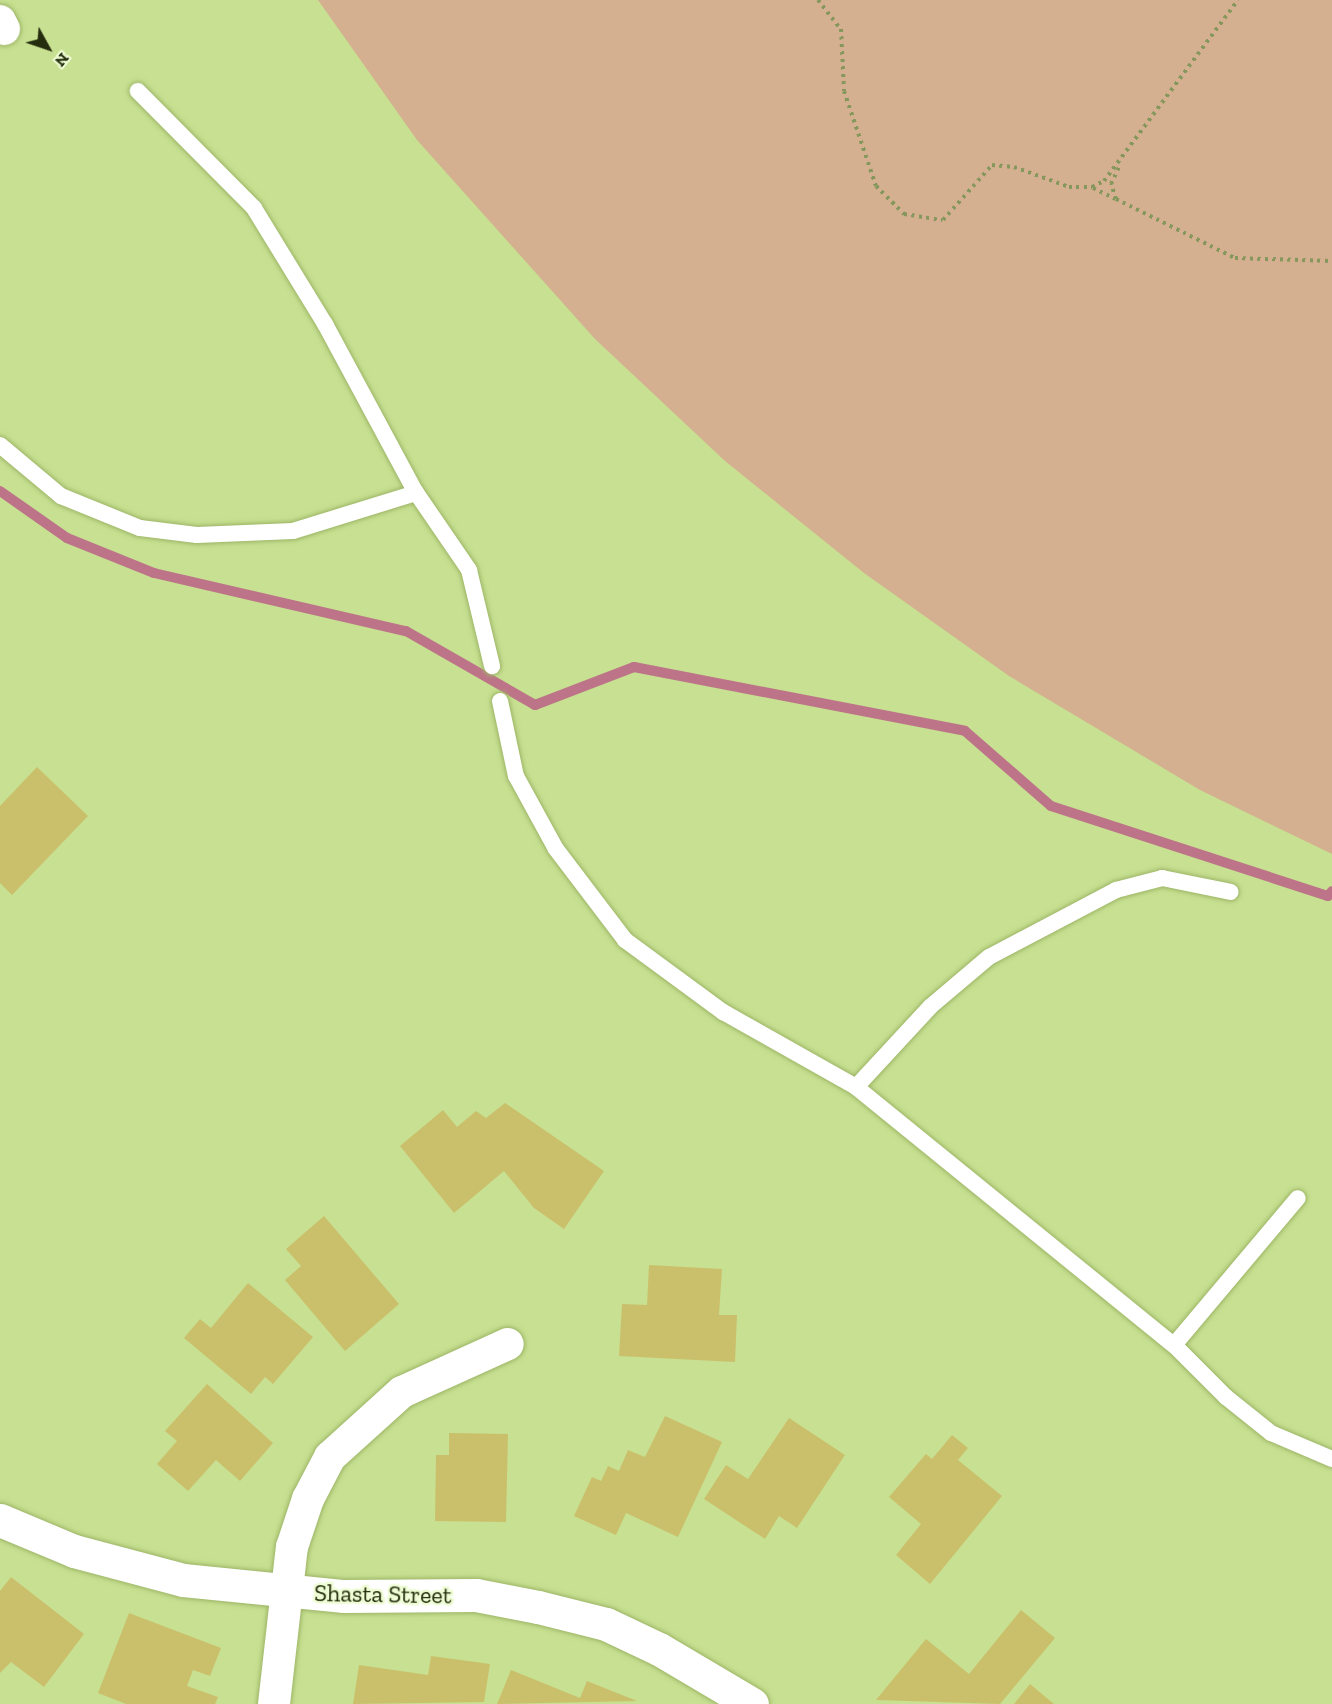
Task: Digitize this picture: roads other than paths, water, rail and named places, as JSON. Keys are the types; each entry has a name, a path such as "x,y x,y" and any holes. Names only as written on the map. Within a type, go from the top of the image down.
{"street":[{"path":"274,1704 292,1547 308,1499 330,1457 402,1392 508,1344"},
{"name":"Shasta Street","path":"0,1520 133,1568 288,1592 477,1596 538,1607 638,1639 702,1670 752,1704"}],"lane":[{"path":"138,91 254,208 325,324 415,491 469,570 492,666"},
{"path":"0,446 61,496 140,528 197,535 293,531 415,491"},
{"path":"500,701 516,776 556,849 625,940 723,1012 856,1087 1174,1345 1226,1397 1271,1433 1332,1459"},
{"path":"856,1087 931,1006 989,957 1105,896 1162,878 1231,892"},
{"path":"1174,1345 1298,1198"}],"waterway":[{"path":"0,491 67,538 154,573 406,631 535,705 634,667 965,731 1051,806 1328,896 1332,891"}]}
